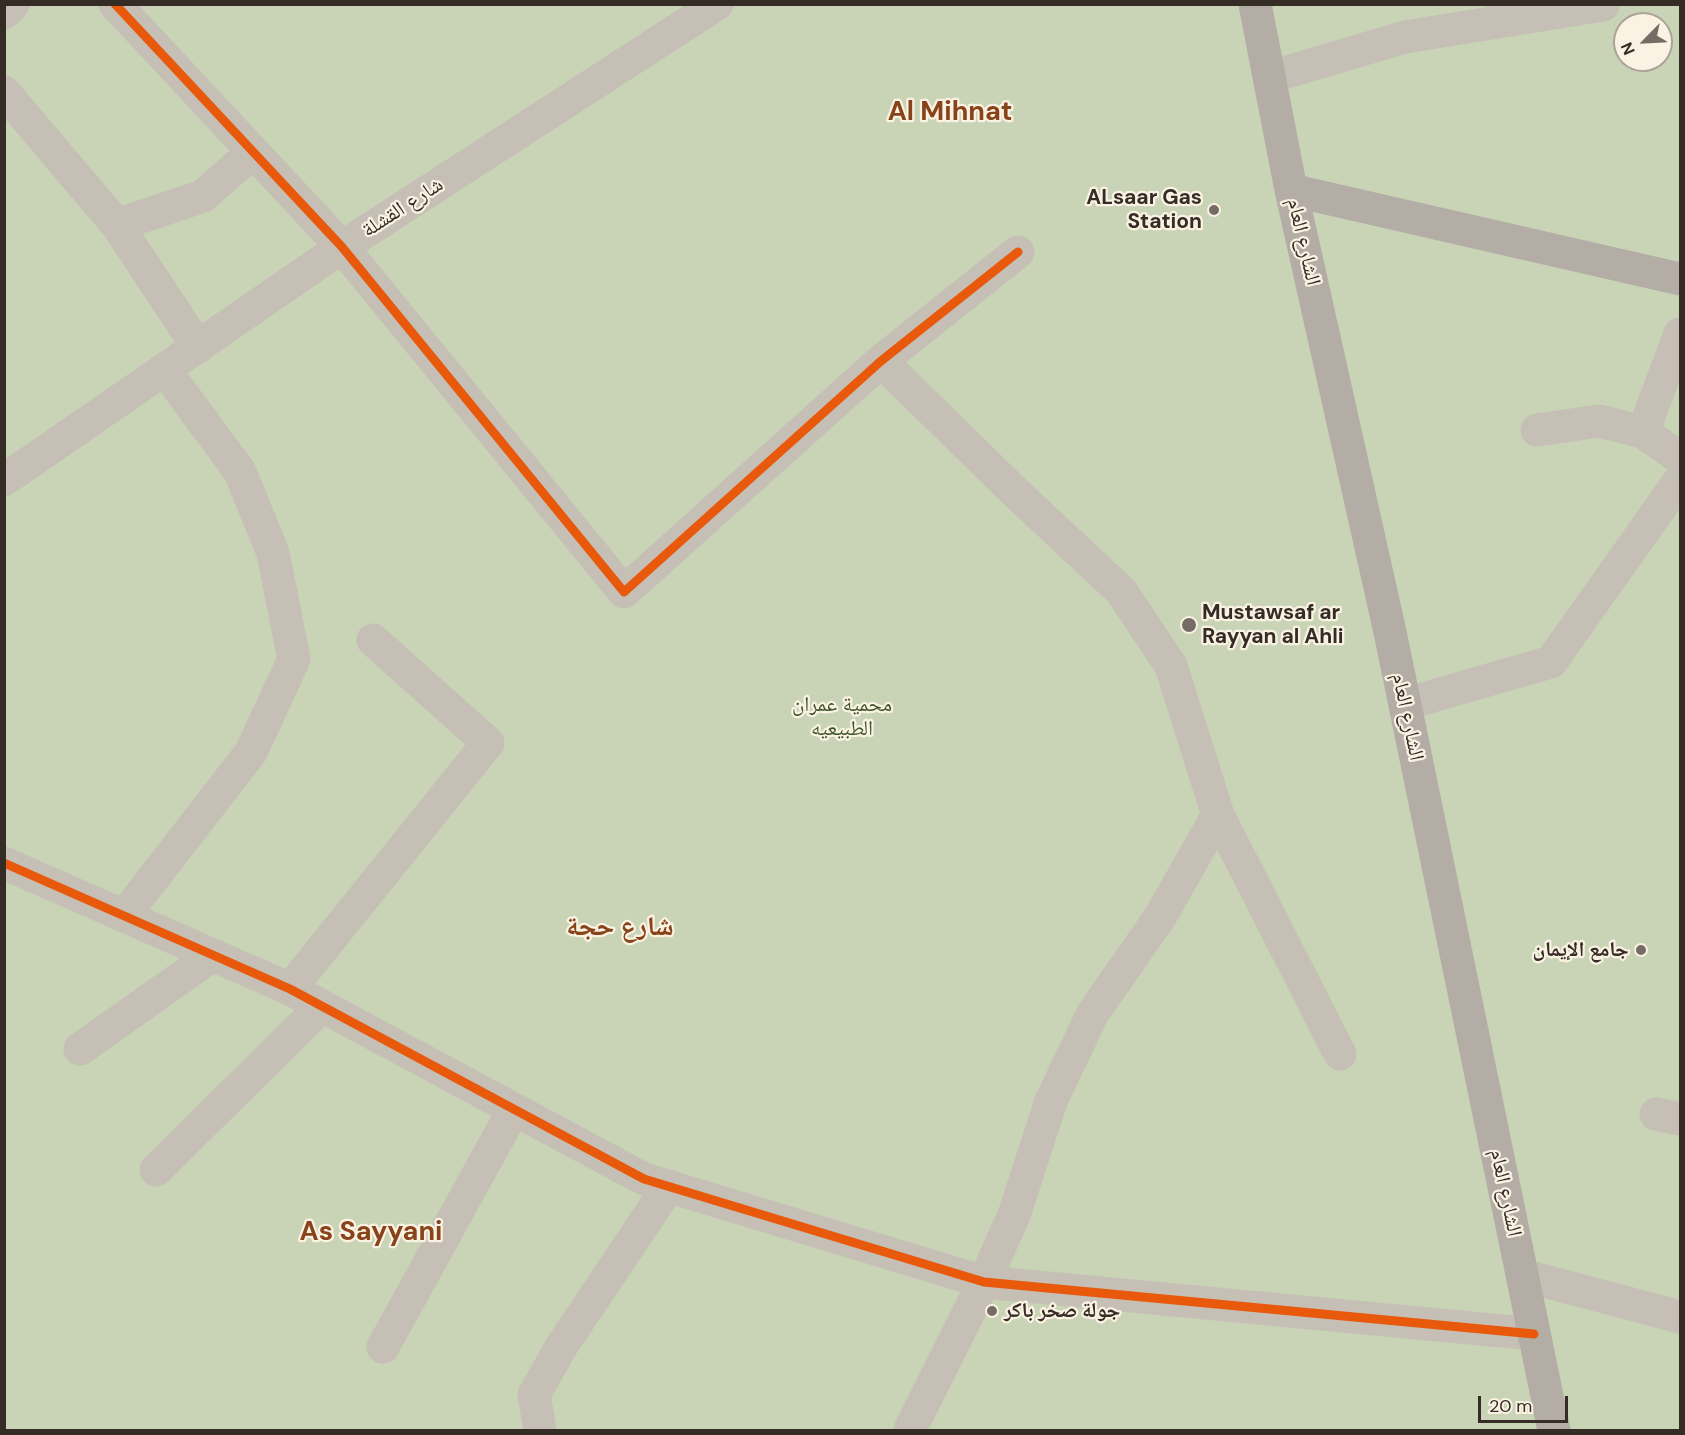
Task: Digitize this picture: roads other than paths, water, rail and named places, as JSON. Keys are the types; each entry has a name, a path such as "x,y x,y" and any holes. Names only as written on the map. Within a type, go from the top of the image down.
{"main road":[{"name":"الشارع العام","path":"1255,4 1292,190 1405,705 1554,1431"},
{"path":"1292,190 1680,279"}],"street":[{"path":"4,13 13,4"},
{"path":"116,4 342,248 624,592 881,361 1018,252"},
{"name":"شارع القشلة","path":"4,480 342,248 717,4"},
{"path":"1270,77 1405,37 1603,5"},
{"path":"4,92 117,225 198,347"},
{"path":"117,225 203,196 253,152"},
{"path":"1643,432 1680,334"},
{"path":"881,361 1014,491 1121,591 1171,666 1218,815 1340,1054"},
{"path":"124,916 251,752 294,659 273,553 240,472 165,369"},
{"path":"1537,430 1599,422 1643,432 1680,458"},
{"path":"1405,705 1551,662 1680,480"},
{"path":"290,989 488,743 373,640"},
{"path":"910,1431 984,1282 1014,1215 1051,1101 1093,1013 1160,917 1218,815"},
{"path":"4,863 290,989 644,1179 984,1282 1534,1334"},
{"path":"80,1048 213,955"},
{"path":"156,1170 322,1006"},
{"path":"383,1347 514,1109"},
{"path":"540,1431 534,1395 561,1347 669,1186"},
{"path":"1522,1275 1680,1317"}],"place":[{"name":"ALsaar Gas Station","path":"1214,210"},
{"name":"Mustawsaf ar Rayyan al Ahli","path":"1189,625"},
{"name":"جامع الإيمان","path":"1641,950"},
{"name":"جولة صخر باكر","path":"992,1311"}],"district":[{"name":"Al Mihnat","path":"950,113"},
{"name":"شارع حجة","path":"620,928"},
{"name":"As Sayyani","path":"371,1233"}],"park label":[{"name":"محمية عمران الطبيعيه","path":"842,717"}]}
